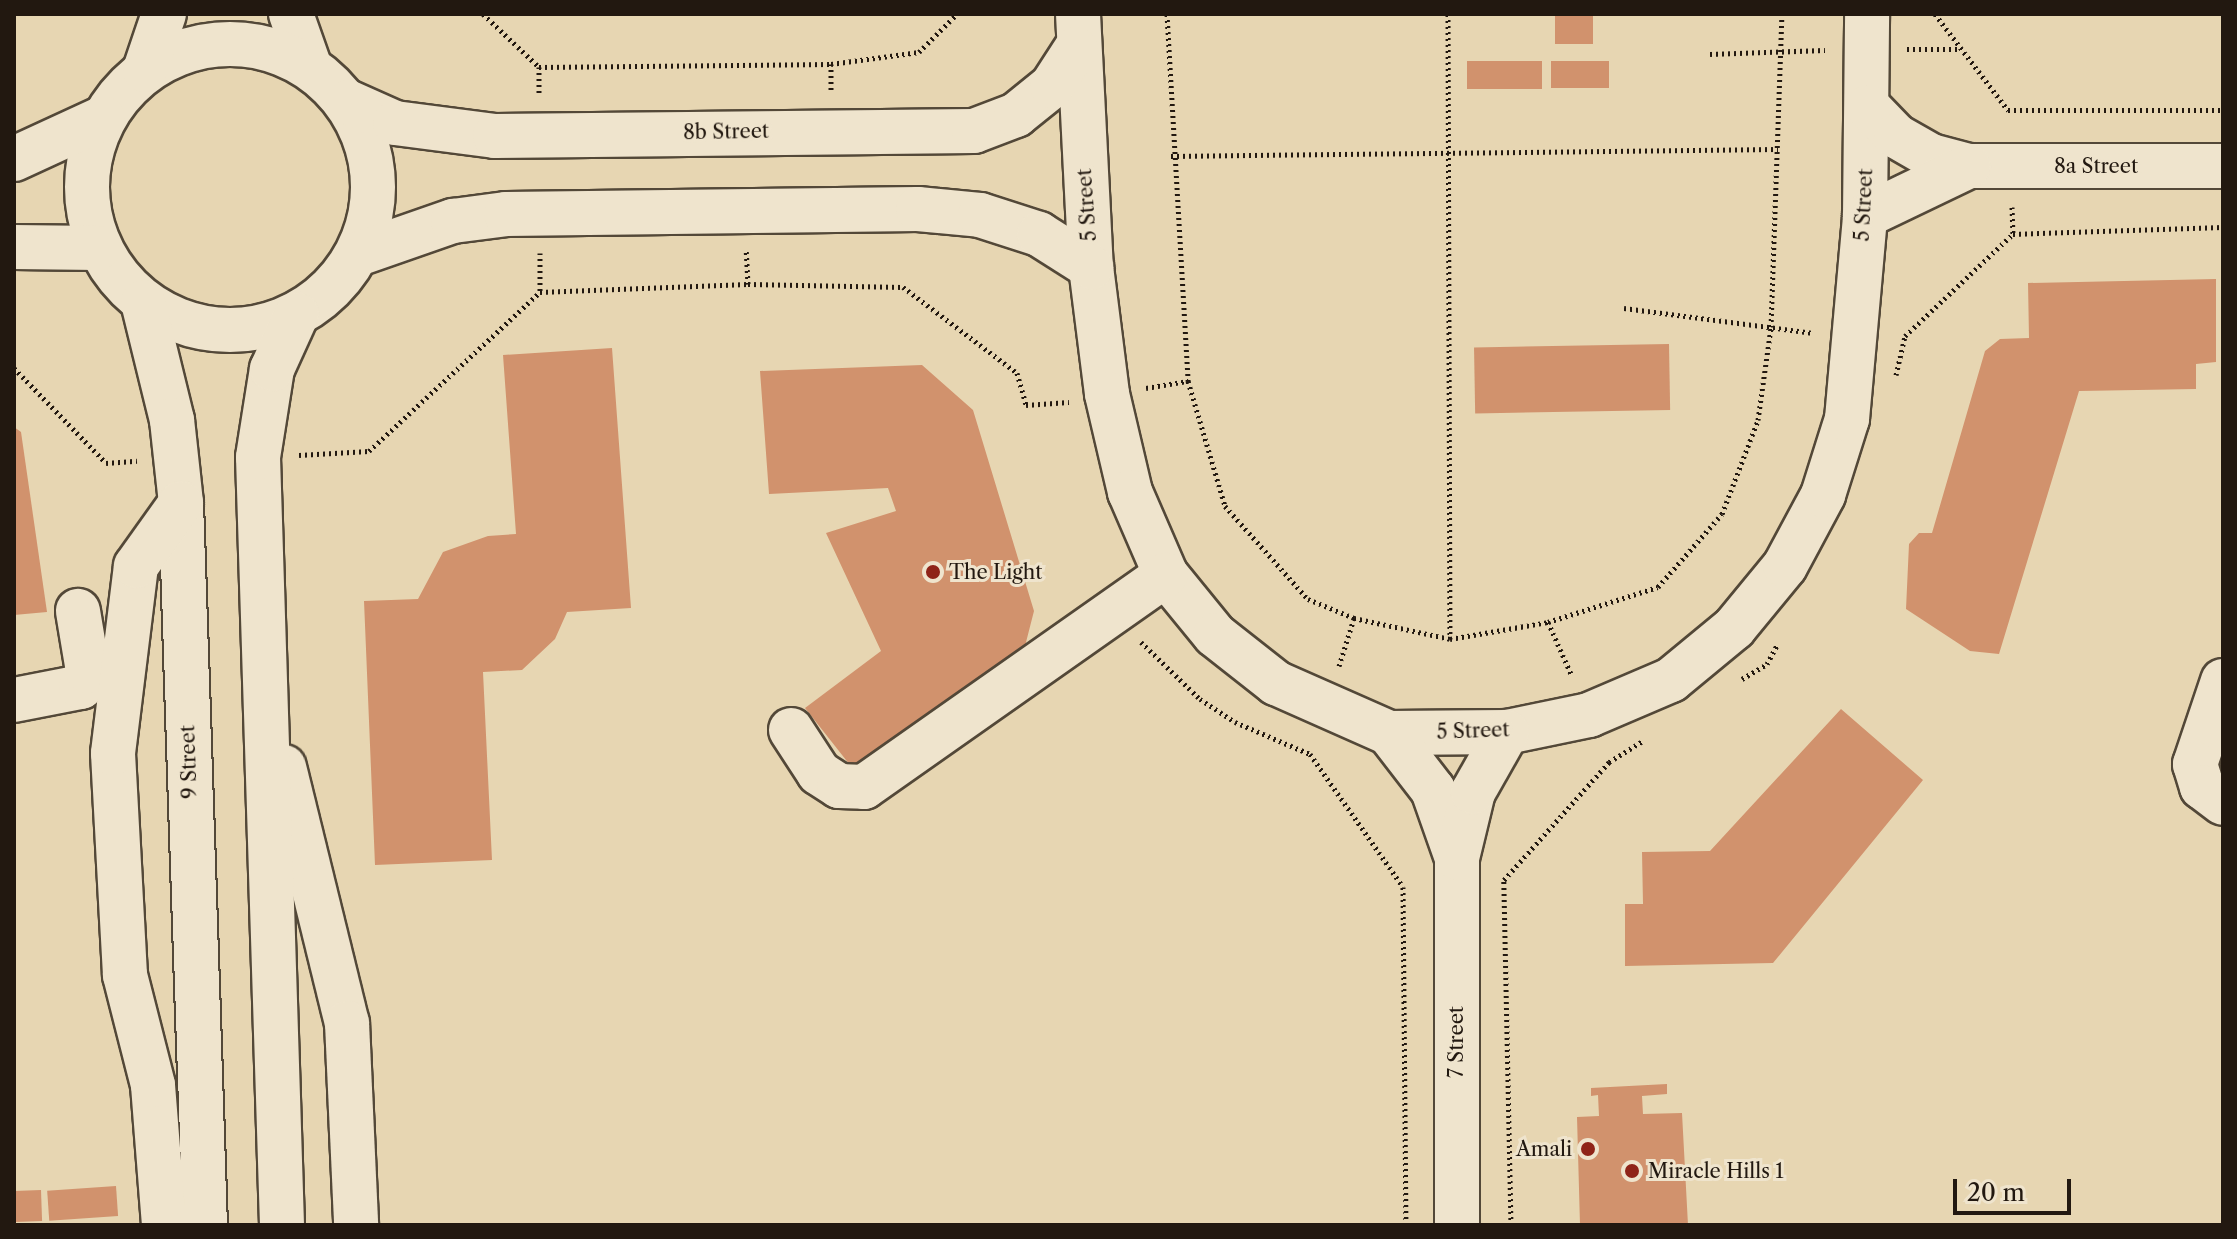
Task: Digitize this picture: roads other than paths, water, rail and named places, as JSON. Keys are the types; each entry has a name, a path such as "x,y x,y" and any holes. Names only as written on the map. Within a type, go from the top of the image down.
{"street":[{"path":"145,70 197,46 255,44 309,65 348,102 372,163 374,203 358,254 332,289 297,314 257,328 215,330 175,320 143,302 98,248 86,189 87,160 103,118 145,70 164,14"},
{"path":"291,14 309,65"},
{"name":"5 Street","path":"1077,31 1091,267 1107,394 1130,492 1166,575 1215,635 1276,683 1389,733 1507,732 1589,715 1671,680 1734,628 1785,566 1823,495 1847,419 1856,339 1865,216 1867,14"},
{"name":"8b Street","path":"348,102 395,123 495,136 974,131 1016,115 1052,86 1077,31"},
{"name":"8a Street","path":"1868,107 1896,136 1931,156 1969,166 2223,166"},
{"path":"14,159 103,118"},
{"name":"8a Street","path":"1865,216 1969,166"},
{"path":"358,254 453,221 506,214 743,211 980,215 1039,234 1091,267"},
{"path":"14,247 98,248"},
{"name":"9 Street","path":"143,302 178,459 181,503 205,1225"},
{"path":"282,1225 258,457 272,369 297,314"},
{"path":"164,1225 156,1106 125,975 113,753 136,566 181,503"},
{"path":"791,730 819,773 839,786 864,787 1166,575"},
{"path":"14,700 81,687 88,671 78,611"},
{"path":"2223,681 2195,764 2202,787 2223,803"},
{"path":"263,687 347,1023 356,1225"},
{"name":"7 Street","path":"1457,1225 1457,858 1473,792 1507,732"},
{"name":"7 Street","path":"1389,733 1433,790 1457,858"}],"place":[{"name":"The Light","path":"933,572"},
{"name":"Amali","path":"1588,1149"},
{"name":"Miracle Hills 1","path":"1632,1171"}]}
